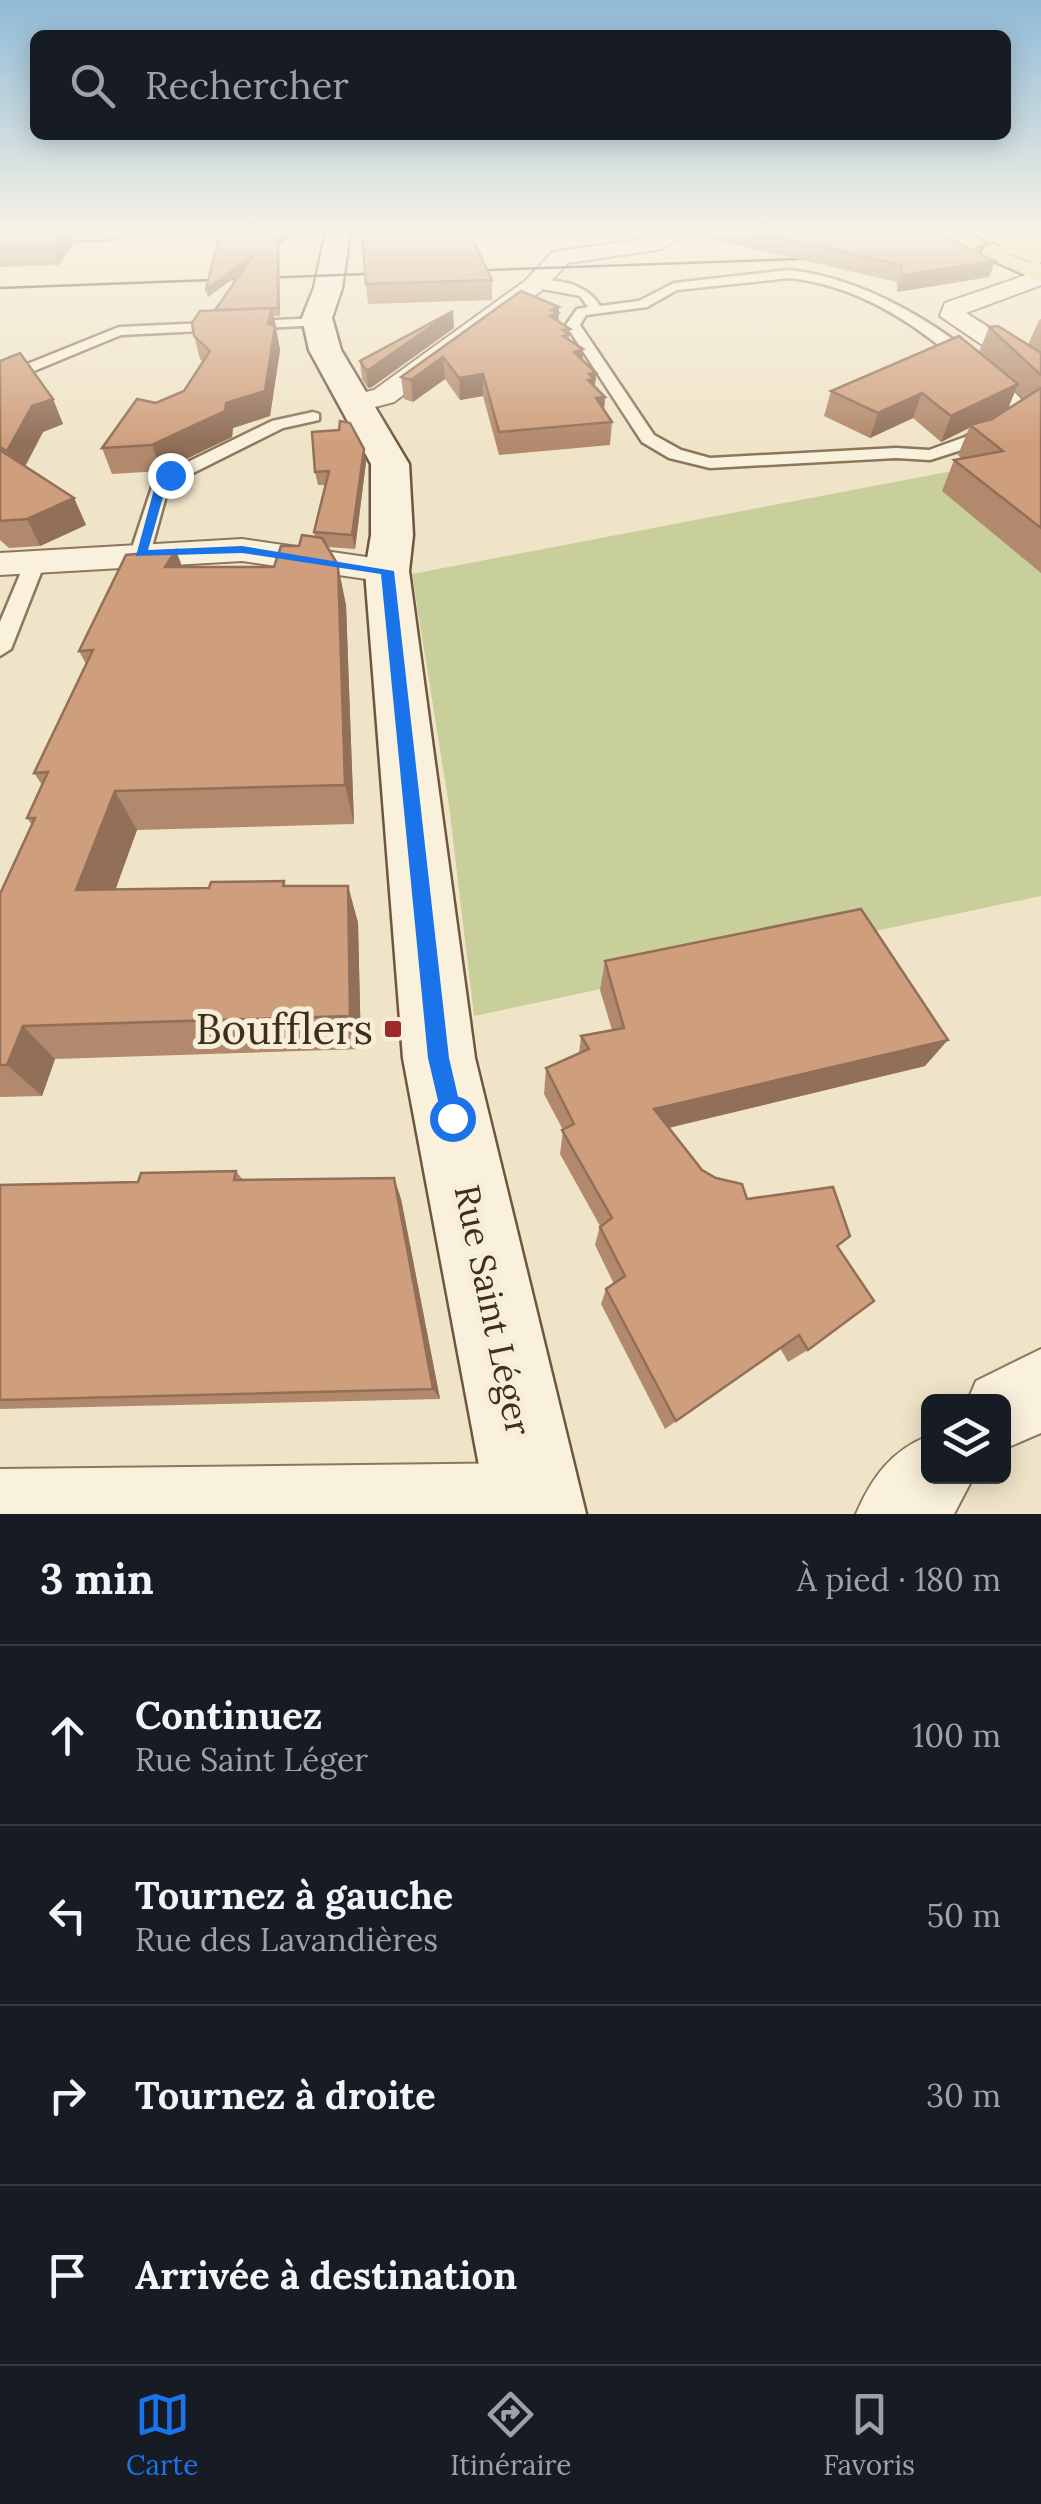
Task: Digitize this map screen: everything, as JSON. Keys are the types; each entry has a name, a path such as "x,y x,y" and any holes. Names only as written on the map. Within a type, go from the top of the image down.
{"street":[{"path":"318,322 322,303"},
{"path":"356,403 384,396 510,303"},
{"path":"962,303 954,308 953,316 1041,372"},
{"name":"Rue Saint Léger","path":"318,322 325,350 390,464 392,535 387,571 439,1058 536,1509"},
{"path":"18,562 242,550 387,571"},
{"path":"1011,1405 1041,1389"},
{"path":"899,1514 925,1484"},
{"path":"0,1512 536,1509"}],"lane":[{"path":"592,303 594,308"},
{"path":"645,303 594,308 582,312 572,325 648,438 674,454 710,463 896,454 930,456 971,440 1024,411 946,341 886,303"},
{"path":"0,380 120,331 318,322"},
{"path":"140,554 162,482 278,424 314,416"},
{"path":"0,649 18,562"}],"green space":[{"path":"1041,454 1041,896 474,1016 449,806 412,574"}],"building":[{"path":"220,303 278,303 278,308 215,310"},
{"path":"505,303 549,303 559,307 551,310 558,313 550,316 570,329 563,330 569,334 563,336 583,349 574,352 596,373 589,374 594,379 588,380 605,397 596,398 612,422 499,432 483,374 459,378 443,357 411,380 401,377"},
{"path":"272,308 268,324 275,326 265,391 226,403 225,411 152,445 102,448 137,399 156,403 184,391 210,351 194,336 192,323 200,311"},
{"path":"453,311 370,369 366,370 360,361"},
{"path":"998,326 1041,353 1041,375 989,327"},
{"path":"959,336 1018,384 951,416 922,393 878,413 831,391"},
{"path":"20,353 53,399 32,406 7,451 0,447 0,361"},
{"path":"1041,388 1041,528 954,460 1003,451 970,425 992,419"},
{"path":"340,421 350,423 364,449 352,535 314,532 329,471 315,472 312,432 339,430"},
{"path":"0,450 74,498 27,519 0,521"},
{"path":"302,535 322,538 338,565 345,785 115,791 76,890 209,888 211,882 284,881 283,886 348,886 350,1016 23,1026 7,1065 0,1065 0,894 35,818 27,818 48,772 34,773 93,650 79,651 126,555 176,550 165,567 274,567 281,546 299,546"},
{"path":"861,909 948,1040 654,1109 702,1170 742,1184 747,1199 833,1187 850,1236 837,1246 874,1301 808,1350 799,1335 676,1421 606,1289 625,1276 600,1227 612,1218 562,1130 574,1124 546,1068 589,1049 581,1036 624,1028 605,961"},
{"path":"236,1171 234,1180 394,1178 433,1389 0,1400 0,1185 138,1182 141,1173"}],"place":[{"name":"Boufflers","path":"393,1029"}],"route":[{"path":"170,475 162,482 140,554 242,550 387,571 439,1058 452,1118"}]}
